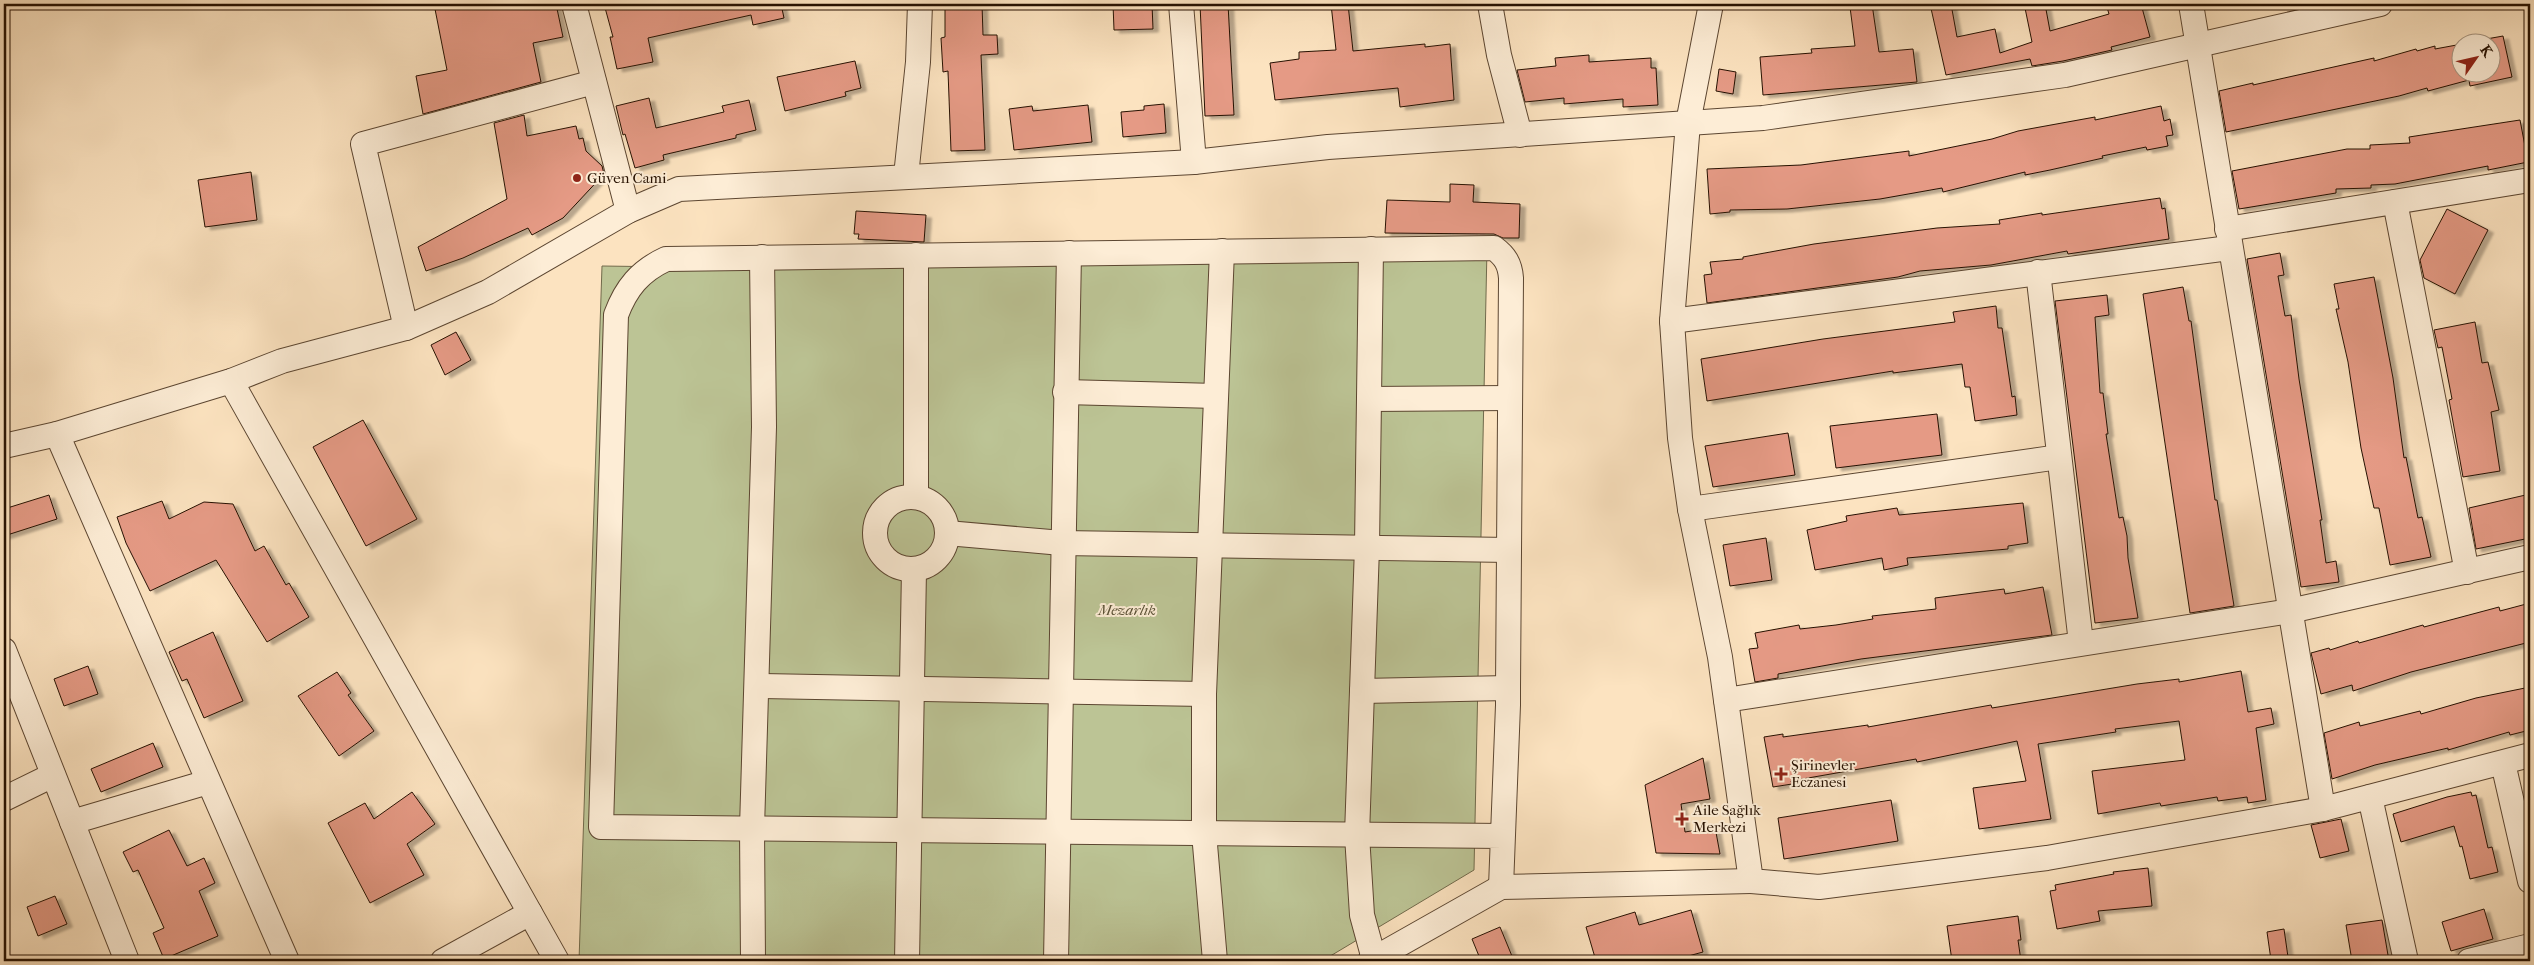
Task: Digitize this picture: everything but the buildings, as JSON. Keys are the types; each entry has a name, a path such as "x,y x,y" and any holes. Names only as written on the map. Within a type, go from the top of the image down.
{"street":[{"path":"574,4 628,211"},
{"path":"906,176 918,62 920,4"},
{"path":"1180,4 1194,162"},
{"path":"1490,4 1499,55 1520,135"},
{"path":"1711,4 1688,123 1672,321 1680,438 1690,509 1720,657 1752,881"},
{"path":"2191,4 2196,45 2323,809"},
{"path":"4,446 57,434 231,381 282,361 406,328 488,292 628,211 679,189 1194,162 1328,147 1763,118 2065,75 2196,45 2311,11 2380,4"},
{"path":"406,328 363,144 594,82"},
{"path":"1672,321 2038,272 2228,238 2395,202 2530,180"},
{"path":"2395,202 2467,572"},
{"path":"1500,887 1503,836 1508,688 1511,278 1510,268 1500,253 1494,248 666,259 637,278 628,289 616,315 601,827 1503,836"},
{"path":"1371,249 1367,547 1357,835 1362,915 1372,960 1500,887 1752,881 1829,886 2047,858 2323,809 2530,756"},
{"path":"1215,961 1204,833 1204,694 1222,251"},
{"path":"1056,961 1062,542 1069,253"},
{"path":"916,255 916,497"},
{"path":"753,961 752,828 764,427 762,257"},
{"path":"2038,272 2081,643"},
{"path":"231,381 558,961"},
{"path":"1065,392 1216,396"},
{"path":"1369,398 1510,398"},
{"path":"57,434 287,961"},
{"path":"1690,509 2060,457"},
{"path":"916,497 934,505 941,513 947,533 941,554 929,564 914,570 894,566 886,560 879,551 874,531 876,521 888,504 897,499 916,497"},
{"path":"947,533 1062,542 1509,550"},
{"path":"1726,700 2290,611 2530,557"},
{"path":"906,961 914,570"},
{"path":"4,654 127,961"},
{"path":"757,686 1204,694"},
{"path":"1362,691 1508,688"},
{"path":"2503,763 2530,881"},
{"path":"4,799 53,775"},
{"path":"72,822 208,782"},
{"path":"2370,797 2406,961"},
{"path":"443,961 530,913"},
{"path":"2469,961 2530,946"}],"green space":[{"name":"Mezarlık","path":"1487,248 1474,870 1322,961 579,961 602,266 817,269"}],"place":[{"name":"Güven Cami","path":"577,178"},
{"name":"Şirinevler Eczanesi","path":"1781,774"},
{"name":"Aile Sağlık Merkezi","path":"1682,819"}]}
